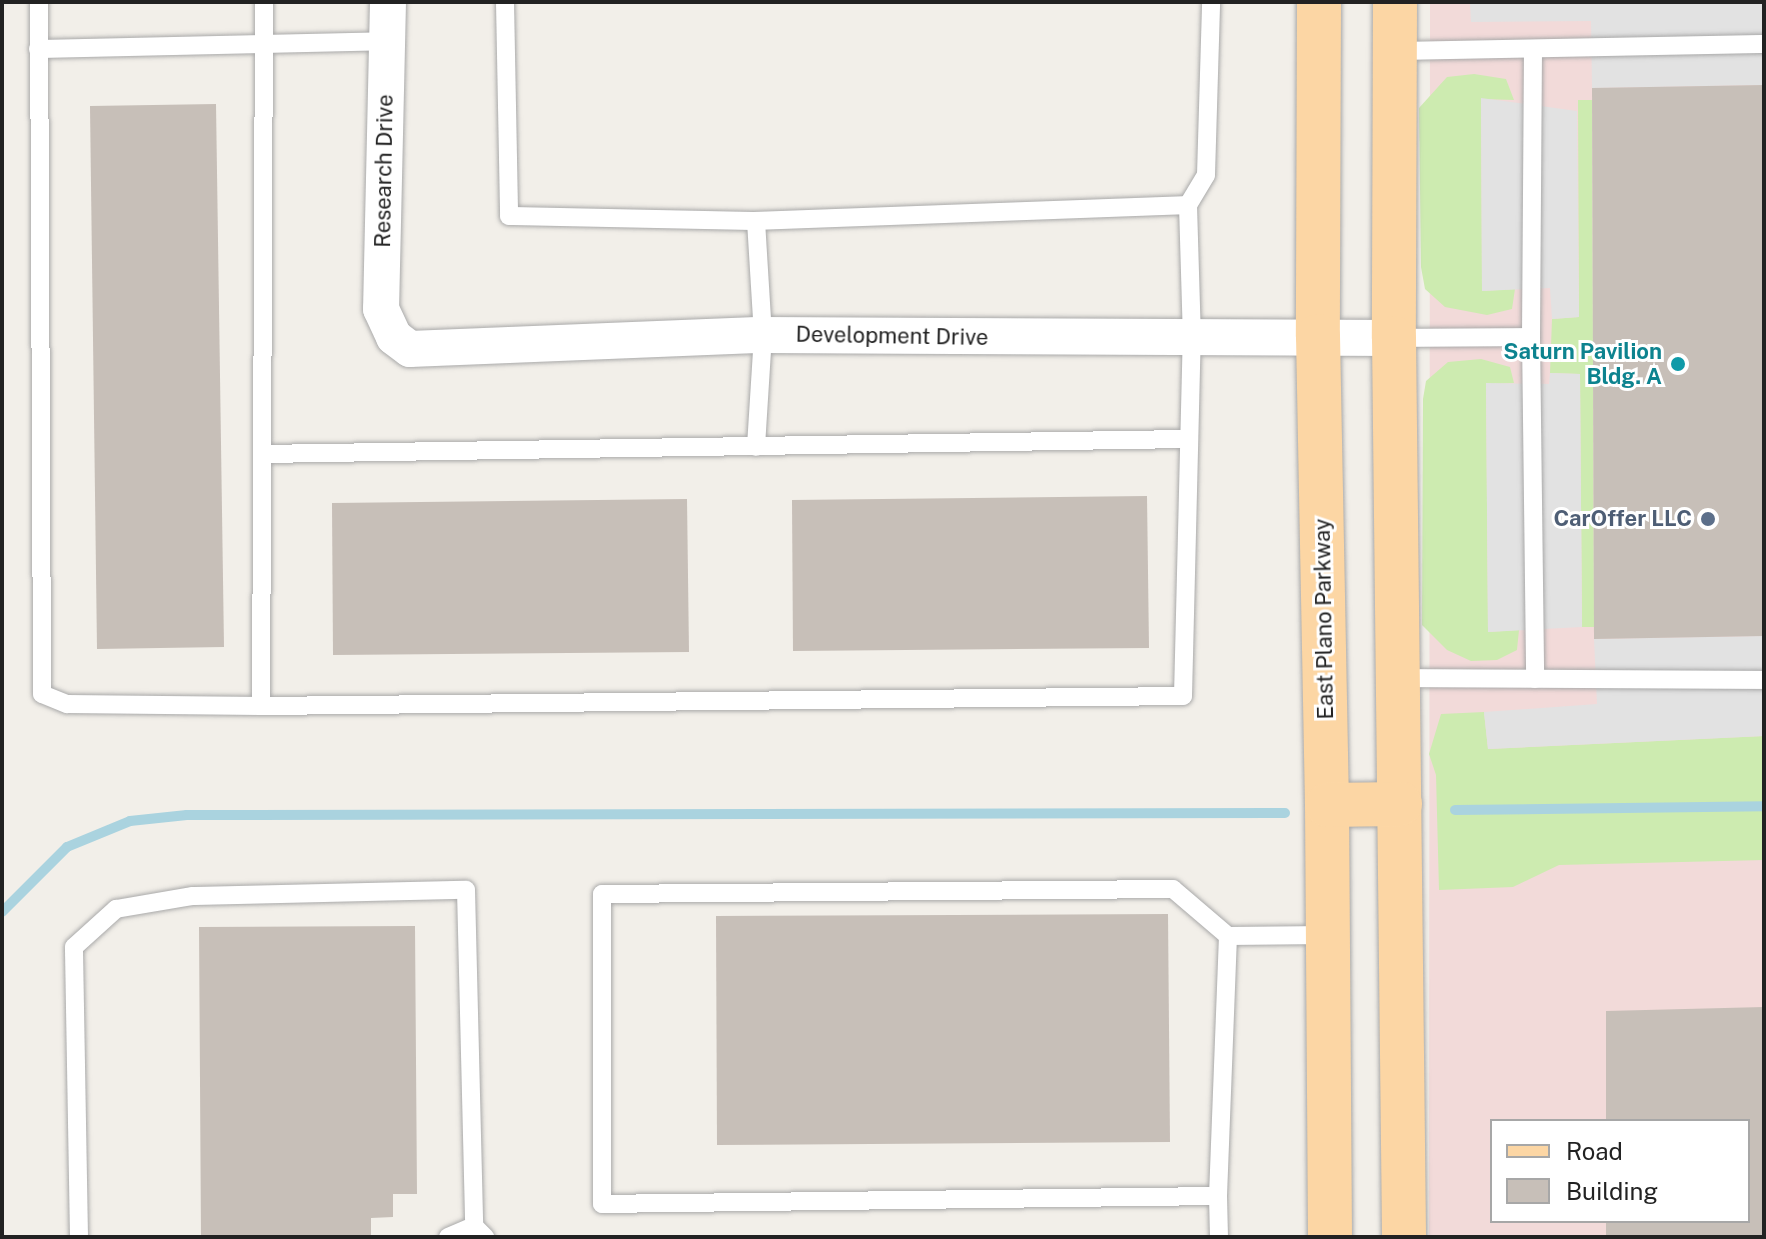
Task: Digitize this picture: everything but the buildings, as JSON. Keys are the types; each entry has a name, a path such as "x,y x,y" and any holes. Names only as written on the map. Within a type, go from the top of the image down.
{"main road":[{"name":"East Plano Parkway","path":"1319,2 1318,336 1327,805 1330,1237"},
{"path":"1395,2 1394,338 1404,1237"},
{"path":"1327,805 1400,804"}],"street":[{"name":"Research Drive","path":"388,2 381,309 394,337"},
{"name":"Development Drive","path":"394,337 410,349 763,335 1192,340 1318,336 1394,338"}],"lane":[{"path":"39,2 42,694 67,704 261,706 1183,696 1187,439 1192,340 1188,205 1206,175 1211,2"},
{"path":"261,706 264,2"},
{"path":"505,2 509,216 756,221 1188,205"},
{"path":"38,49 387,41"},
{"path":"1394,51 1764,44"},
{"path":"1533,49 1531,337 1535,679"},
{"path":"756,221 763,335 756,447"},
{"path":"1394,338 1531,337"},
{"path":"262,454 1187,439"},
{"path":"1398,678 1764,680"},
{"path":"1218,1196 602,1204 602,894 1173,889 1228,936 1327,935"},
{"path":"79,1237 74,947 116,909 193,896 466,890 479,1232 448,1237"},
{"path":"1219,1237 1228,936"}],"shaded area":[{"path":"1430,2 1764,2 1764,1237 1429,1237"},
{"path":"1470,2 1764,2 1764,85 1592,88 1591,21 1471,22"},
{"path":"1481,98 1577,111 1579,317 1552,319 1550,288 1482,291"},
{"path":"1550,373 1580,374 1582,627 1488,632 1486,383 1549,384"},
{"path":"1764,636 1764,736 1488,749 1484,712 1597,704 1594,639"}],"green space":[{"path":"1474,74 1506,79 1514,100 1481,99 1482,291 1515,289 1512,309 1487,315 1445,307 1425,289 1421,267 1419,108 1447,77"},
{"path":"1578,100 1592,100 1594,627 1582,627 1580,374 1550,373 1552,319 1579,317"},
{"path":"1481,359 1510,367 1514,383 1486,384 1488,632 1519,630 1517,650 1497,660 1471,661 1447,650 1422,625 1423,399 1426,381 1448,362"},
{"path":"1484,712 1488,749 1764,736 1764,860 1559,865 1513,887 1439,890 1436,775 1429,754 1441,714"}],"waterway":[{"path":"1455,810 1764,806"},
{"path":"2,912 67,847 130,821 187,815 1285,813"}],"place":[{"name":"Saturn Pavilion Bldg. A","path":"1678,364"},
{"name":"CarOffer LLC","path":"1708,519"}]}
